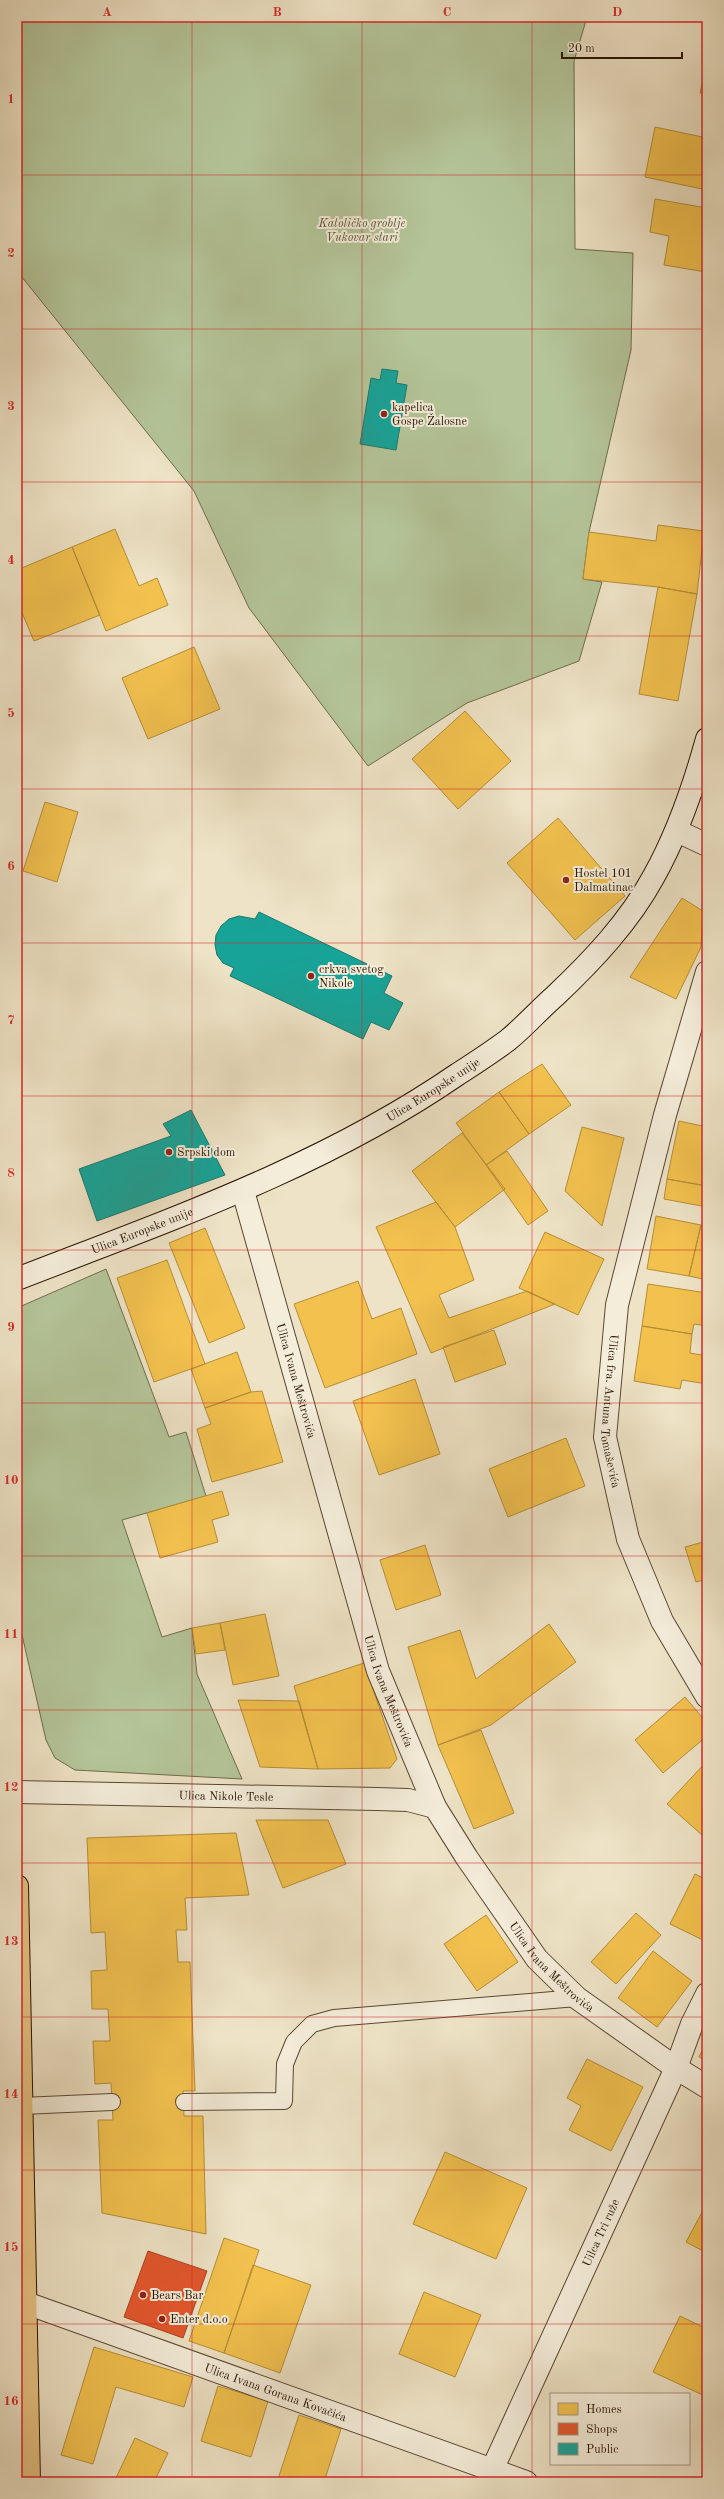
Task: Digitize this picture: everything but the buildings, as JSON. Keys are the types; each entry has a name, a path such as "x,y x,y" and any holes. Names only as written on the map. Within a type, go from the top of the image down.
{"main road":[{"path":"17,1886 29,2482"}],"street":[{"name":"Ulica Europske unije","path":"17,1279 243,1191 367,1131 433,1092 508,1040 582,970 621,926 653,878 676,831 707,739"},
{"path":"676,831 707,846"},
{"name":"Ulica fra. Antuna Tomaševića","path":"707,972 665,1115 617,1305 605,1437 628,1539 662,1621 707,1697"},
{"name":"Ulica Ivana Meštrovića","path":"243,1191 378,1671 435,1807 467,1858 537,1959 576,1998 676,2068 707,2087"},
{"name":"Ulica Nikole Tesle","path":"17,1792 408,1800 435,1807"},
{"name":"Uilca Tri ruže","path":"492,2470 676,2068 692,2024 707,1994"},
{"name":"Ulica Ivana Gorana Kovačića","path":"26,2303 526,2482"}],"lane":[{"path":"184,2102 284,2101 285,2064 294,2042 312,2024 334,2018 576,1998"},
{"path":"22,2106 112,2102"}],"green space":[{"name":"Katoličko groblje Vukovar stari","path":"17,17 587,17 574,61 575,249 633,253 631,350 589,532 583,579 602,582 579,661 467,703 368,766 249,608 194,491 17,271"},
{"path":"106,1269 169,1437 186,1432 206,1496 122,1520 162,1637 192,1628 197,1674 242,1779 75,1770 55,1758 46,1740 17,1613 17,1308"}],"place":[{"name":"kapelica Gospe Žalosne","path":"384,414"},
{"name":"Hostel 101 Dalmatinac","path":"566,880"},
{"name":"crkva svetog Nikole","path":"311,976"},
{"name":"Srpski dom","path":"169,1152"},
{"name":"Bears Bar","path":"143,2295"},
{"name":"Enter d.o.o","path":"162,2319"}]}
